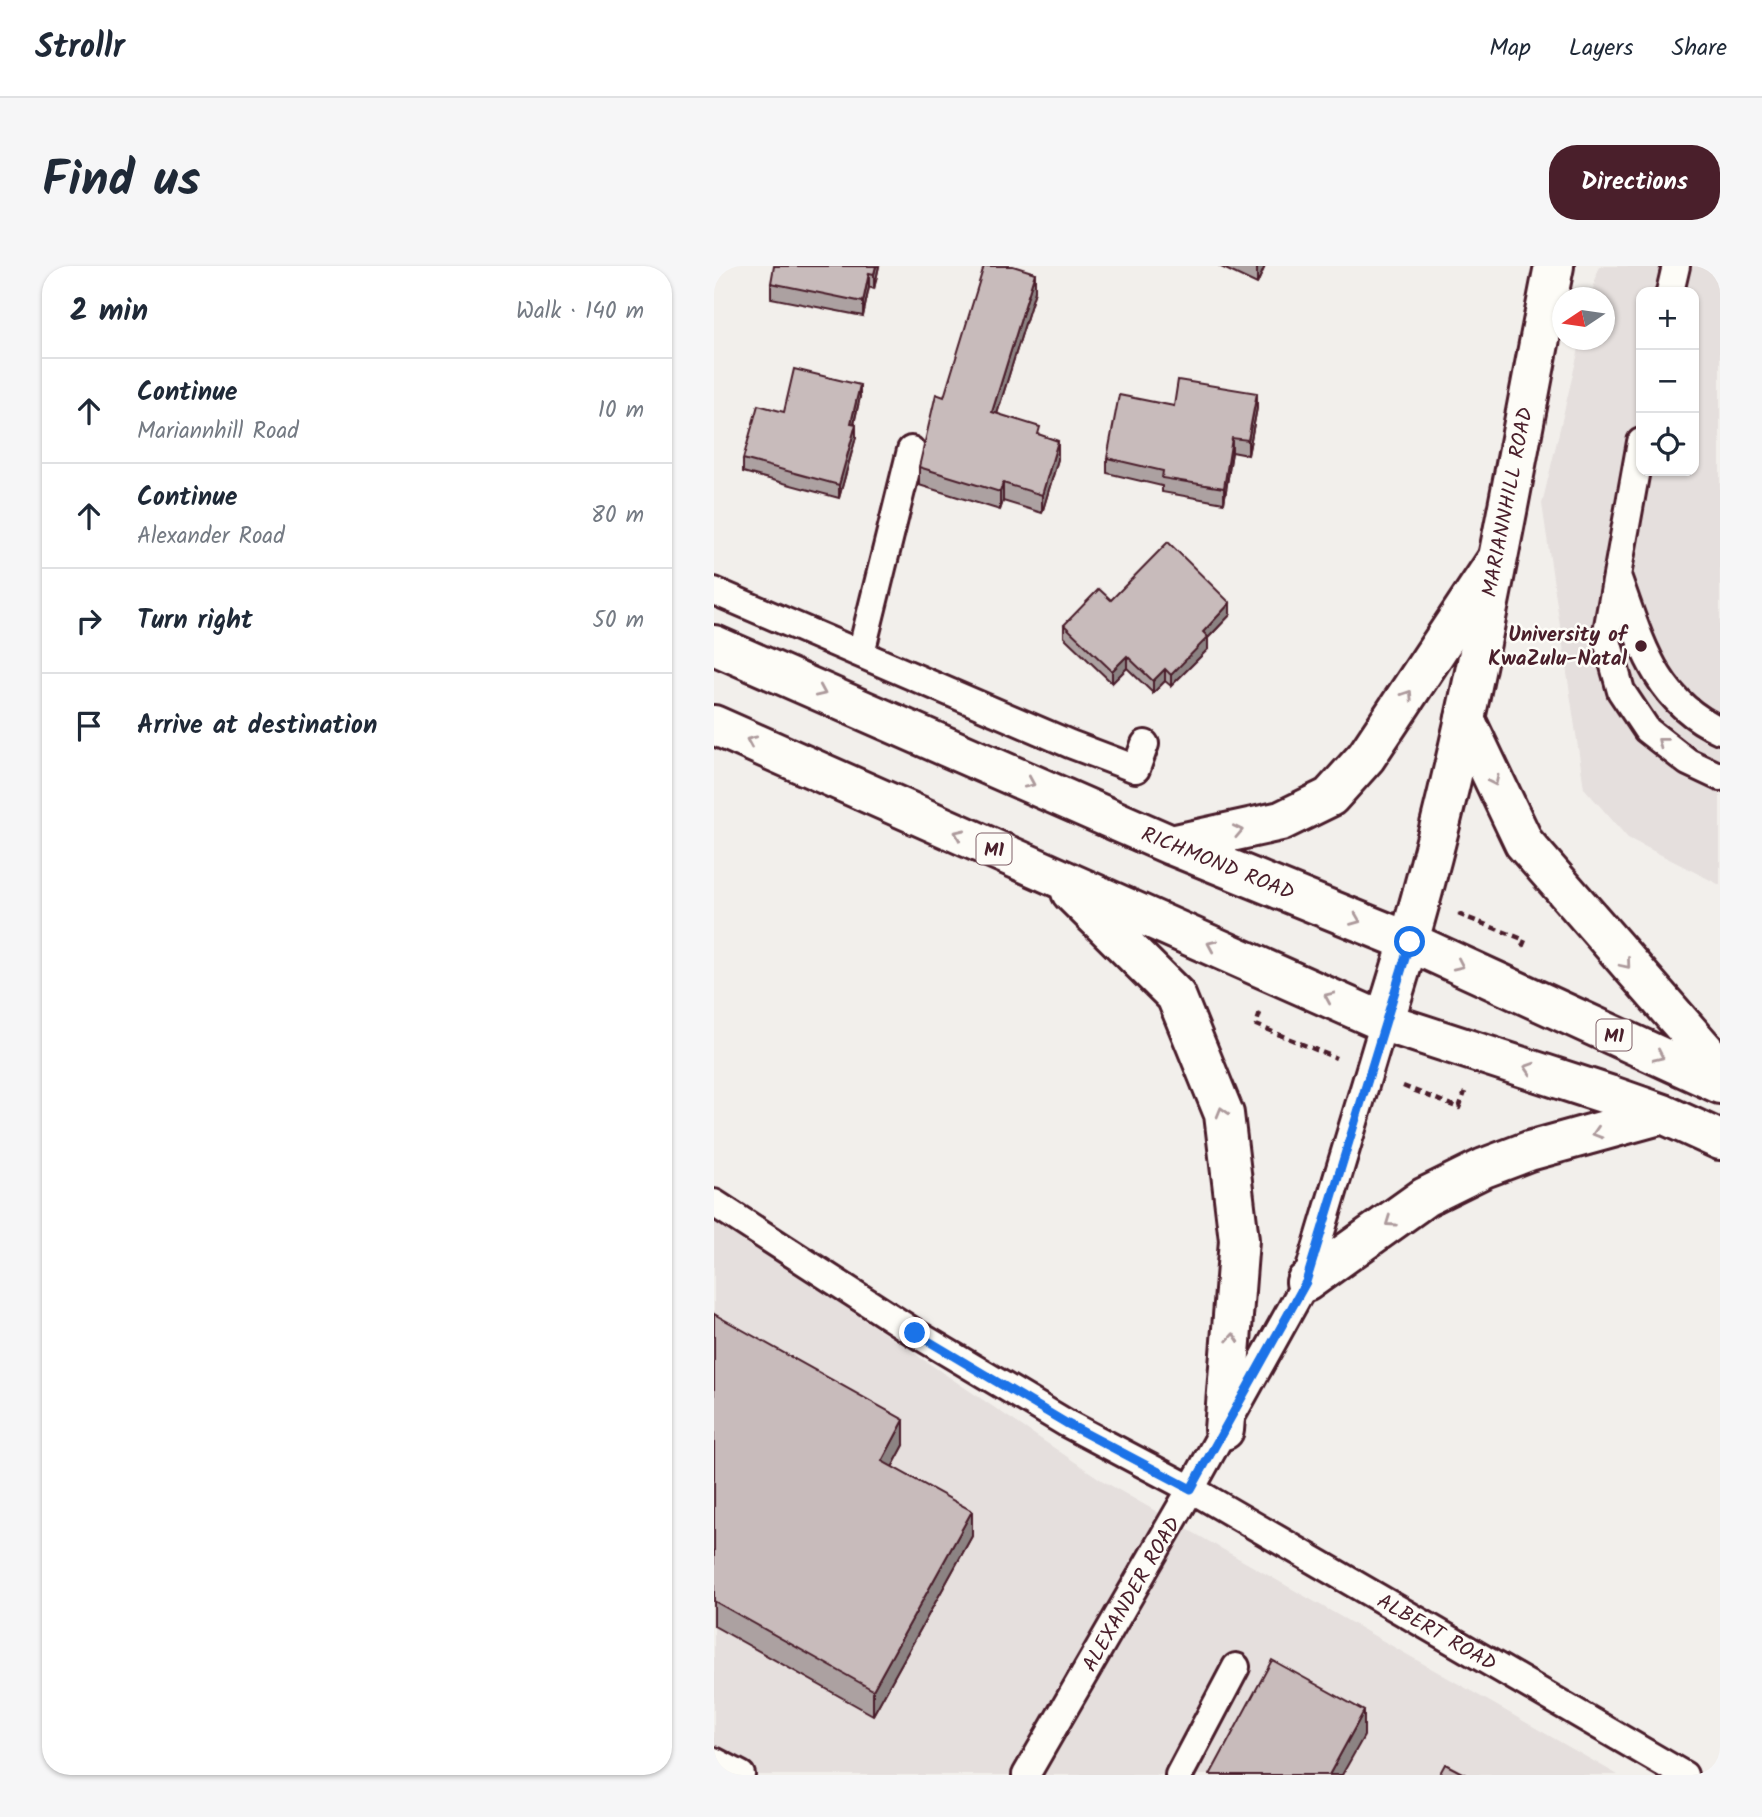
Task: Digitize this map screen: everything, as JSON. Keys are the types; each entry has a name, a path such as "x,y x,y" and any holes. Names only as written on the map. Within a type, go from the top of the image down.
{"main road":[{"name":"MARIANNHILL ROAD","path":"1384,1022 1410,942 1465,719 1554,266"},
{"path":"1171,845 1281,821 1330,797 1367,757 1496,561"},
{"name":"RICHMOND ROAD","path":"714,645 1171,845 1410,942 1720,1084"},
{"path":"1465,719 1524,844 1720,1068"},
{"name":"M1","path":"714,725 1384,1022 1663,1114 1720,1140"},
{"path":"1056,877 1176,996 1224,1114 1240,1240 1224,1430"},
{"path":"1306,1282 1425,1197 1483,1168 1529,1151 1663,1114"}],"lane":[{"path":"1671,287 1676,266"},
{"path":"861,653 911,450"},
{"path":"1636,469 1606,637 1621,691 1647,730 1688,762 1720,777"},
{"path":"1616,575 1650,660 1668,694 1697,720 1720,730"},
{"path":"714,591 1070,744 1136,768 1145,744"},
{"name":"ALEXANDER ROAD","path":"1026,1775 1191,1489 1306,1282 1384,1022"},
{"name":"ALBERT ROAD","path":"714,1203 915,1333 1066,1423 1191,1489 1684,1775"},
{"path":"1179,1775 1236,1667"},
{"path":"714,1761 741,1775"}],"shaded area":[{"name":"University of KwaZulu-Natal","path":"1599,266 1720,266 1720,885 1628,838 1584,788 1542,504 1579,350 1615,350 1615,287 1594,287"},
{"path":"714,1218 1103,1481 1618,1775 714,1775"}],"building":[{"path":"774,266 876,266 874,274 869,273 863,302 771,283"},
{"path":"984,266 1013,266 1035,273 992,412 1040,427 1038,434 1058,441 1042,495 1003,483 1000,492 919,467 936,394 944,397"},
{"path":"794,369 860,385 851,423 856,424 839,485 743,459 758,405 784,412"},
{"path":"1178,380 1257,393 1248,440 1232,438 1224,488 1162,478 1163,471 1107,458 1119,395 1174,406"},
{"path":"1168,542 1230,603 1203,632 1208,637 1171,675 1165,669 1153,681 1127,656 1112,671 1064,625 1099,589 1111,600"},
{"path":"714,1314 904,1420 882,1461 972,1511 873,1690 714,1601"},
{"path":"1272,1660 1364,1711 1329,1775 1210,1775"},
{"path":"1445,1764 1466,1775 1439,1775"}],"place":[{"name":"University of KwaZulu-Natal","path":"1641,646"}],"route":[{"path":"915,1333 1066,1423 1191,1489 1306,1282 1410,942"}]}
